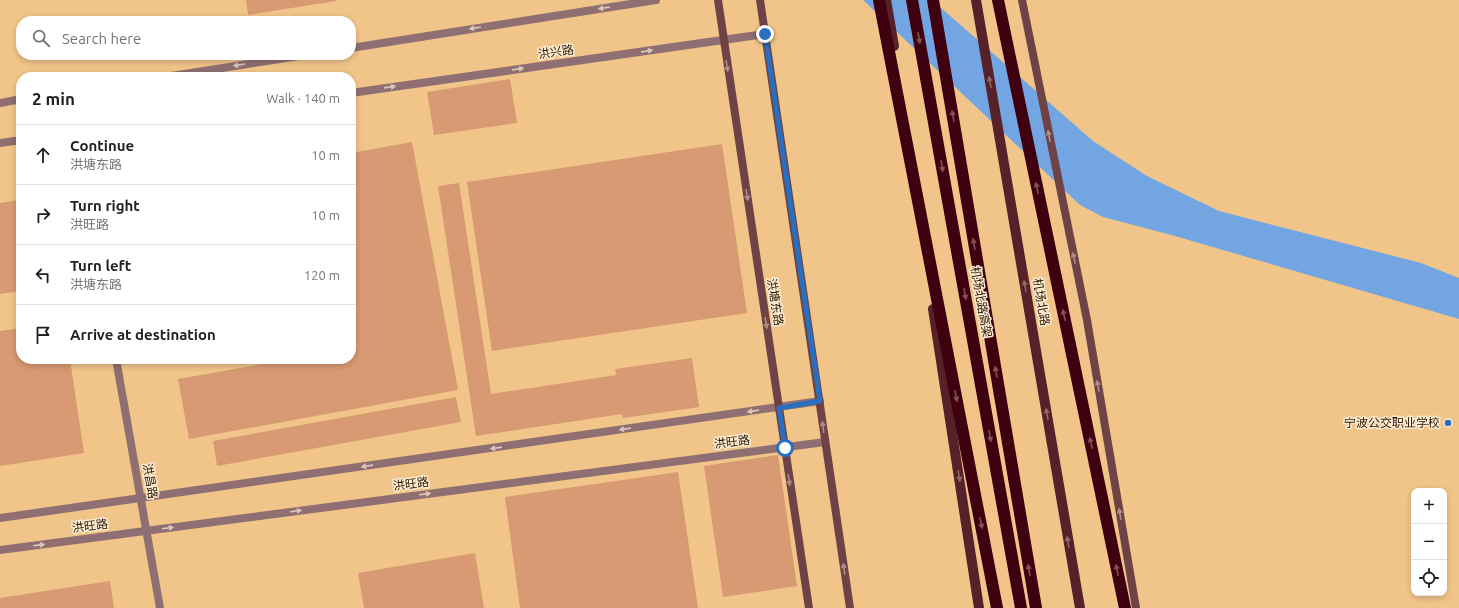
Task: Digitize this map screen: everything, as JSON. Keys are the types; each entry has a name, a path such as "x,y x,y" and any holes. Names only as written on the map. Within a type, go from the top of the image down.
{"highway":[{"path":"879,0 997,608"},
{"name":"机场北路高架","path":"912,0 1021,608"},
{"name":"机场北路高架","path":"933,0 1036,608"},
{"path":"998,0 1125,608"}],"main road":[{"name":"洪塘东路","path":"718,0 809,608"},
{"path":"760,0 850,608"},
{"path":"886,0 979,608"},
{"path":"1022,0 1087,320 1136,608"},
{"name":"机场北路","path":"976,4 1080,608"}],"street":[{"path":"356,47 656,0"},
{"name":"洪兴路","path":"356,92 765,34"},
{"path":"197,72 273,60"},
{"path":"0,103 16,100"},
{"path":"0,143 16,141"},
{"name":"洪昌路","path":"117,364 160,608"},
{"name":"洪旺路","path":"0,518 820,401"},
{"name":"洪旺路","path":"0,550 825,442"}],"water":[{"path":"863,0 932,0 1093,141 1147,176 1219,211 1421,263 1459,278 1459,319 1175,236 1103,217 1080,205"}],"building":[{"path":"246,0 336,0 336,1 248,15"},
{"path":"510,79 517,123 434,135 427,92"},
{"path":"412,142 458,390 189,439 178,379 263,364 356,364 356,152"},
{"path":"722,144 747,313 492,351 467,182"},
{"path":"459,183 491,394 616,375 615,369 692,358 699,407 623,418 622,414 476,436 438,186"},
{"path":"16,200 16,292 0,294 0,203"},
{"path":"16,329 16,364 71,364 84,453 0,466 0,331"},
{"path":"456,397 461,422 217,466 213,441"},
{"path":"778,455 797,586 723,597 704,466"},
{"path":"678,472 698,608 520,608 505,497"},
{"path":"475,553 484,608 364,608 358,573"},
{"path":"110,581 114,608 0,608 0,598"}],"place":[{"name":"宁波公交职业学校","path":"1448,423"}],"route":[{"path":"765,34 820,401 779,408 785,448"}]}
